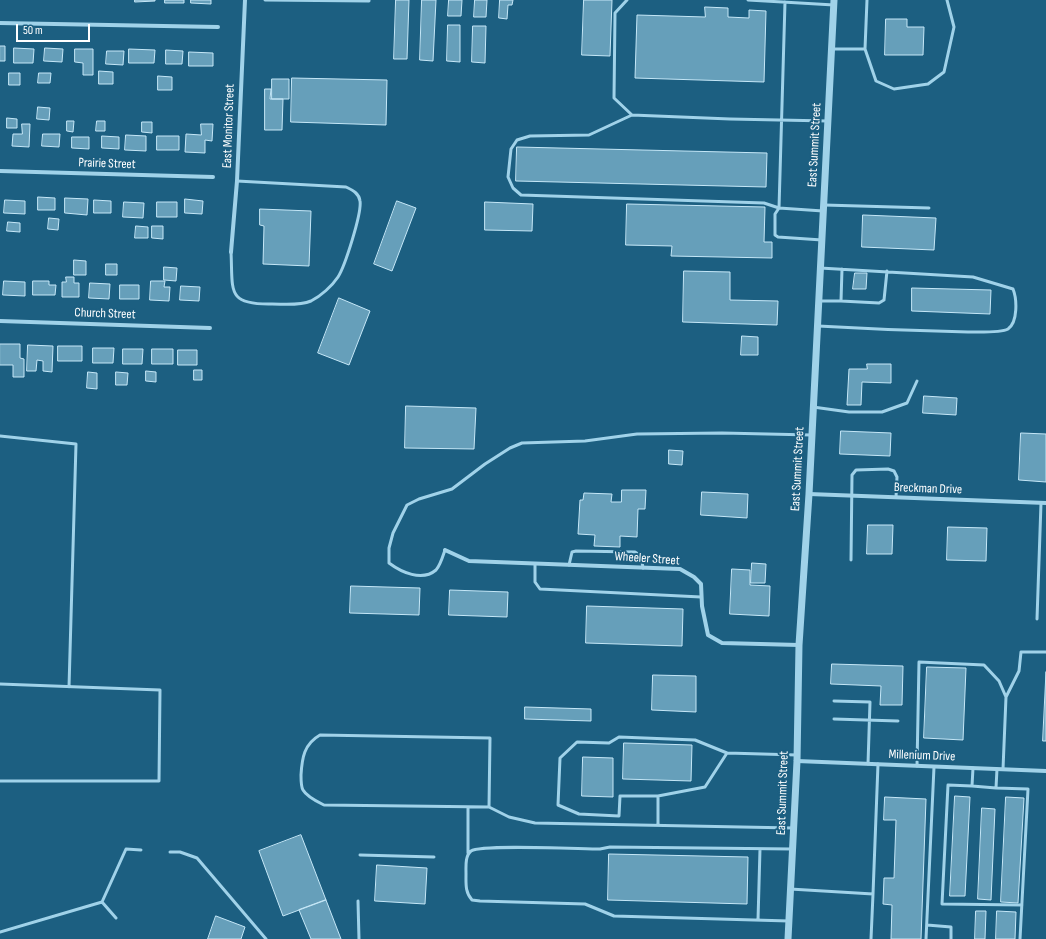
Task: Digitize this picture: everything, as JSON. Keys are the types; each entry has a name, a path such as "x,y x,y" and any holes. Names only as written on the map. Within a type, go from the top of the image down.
{"street":[{"name":"East Monitor Street","path":"232,252 237,181 245,0"},
{"name":"East Summit Street","path":"788,939 797,758 799,645 809,494 833,49 834,3"},
{"path":"0,23 218,27"},
{"name":"Prairie Street","path":"0,171 213,177"},
{"name":"Church Street","path":"0,321 210,328"},
{"name":"Breckman Drive","path":"809,494 1046,503"},
{"name":"Wheeler Street","path":"445,550 469,561 680,569 694,577 701,584 701,597 708,635 722,643 799,645"},
{"name":"Millenium Drive","path":"797,758 868,764 1046,771"}],"lane":[{"path":"265,0 369,2 369,0"},
{"path":"627,0 615,13 614,98 632,115"},
{"path":"748,0 834,3"},
{"path":"867,0 865,49 876,81 894,89 928,84 944,72 954,27 947,0"},
{"path":"784,2 779,208 775,214 775,235 778,237 822,240"},
{"path":"833,49 865,49"},
{"path":"828,121 632,115 589,135 530,136 517,140 510,149 508,177 513,188 521,195 764,203 779,208 929,208"},
{"path":"232,252 233,289 236,297 240,300 257,304 301,303 310,301 334,283 344,267 360,211 360,201 357,194 346,187 237,181"},
{"path":"817,326 891,330 981,332 1006,330 1014,320 1016,295 1013,289 973,277 820,268"},
{"path":"841,301 842,269"},
{"path":"819,301 879,303 884,300 887,271"},
{"path":"813,407 849,412 882,412 907,403 917,381"},
{"path":"445,550 437,570 427,575 413,575 398,569 389,562 388,548 393,533 407,505 419,499 452,489 485,464 522,443 585,441 637,434 722,433 812,435"},
{"path":"0,436 76,444 70,687"},
{"path":"851,560 852,475 856,470 888,469 894,471 897,477 896,497"},
{"path":"1037,619 1041,503"},
{"path":"569,565 570,555 572,552 576,551 635,552 641,556 643,568"},
{"path":"535,564 535,582 540,589 701,597"},
{"path":"1003,769 1006,697 1019,671 1021,652 1046,652"},
{"path":"917,766 919,662 984,665 999,681 1006,697"},
{"path":"0,684 160,690 159,781 0,781"},
{"path":"834,701 870,702 868,764"},
{"path":"834,719 898,721"},
{"path":"489,807 490,738 320,735 312,740 302,758 301,780 303,790 316,801 324,805 489,807 509,817 535,823 793,828"},
{"path":"619,816 579,814 558,805 560,758 577,742 609,743 620,736 695,740 727,753 797,758"},
{"path":"619,825 620,796 658,796 706,787 727,753"},
{"path":"871,939 878,764"},
{"path":"926,939 934,767"},
{"path":"972,786 973,768"},
{"path":"996,788 998,769"},
{"path":"1020,939 1022,905 1028,789 948,785 942,904 1022,905"},
{"path":"658,796 658,825"},
{"path":"468,807 466,892 472,900 480,902 585,904 614,916 789,921"},
{"path":"468,854 476,848 495,847 600,849 610,847 792,849"},
{"path":"758,920 760,849"},
{"path":"0,932 102,902 126,850 141,850"},
{"path":"170,852 180,852 197,858 266,939"},
{"path":"360,855 434,857"},
{"path":"790,889 873,894"},
{"path":"358,901 359,939"},
{"path":"102,902 116,918"},
{"path":"927,925 951,926 951,939"}],"building":[{"path":"135,0 155,0 155,1 135,2"},
{"path":"165,0 184,0 184,3 165,3"},
{"path":"191,0 211,0 211,4 191,3"},
{"path":"396,0 409,0 407,59 394,59"},
{"path":"422,0 436,0 433,61 420,60"},
{"path":"449,0 462,0 461,16 448,16"},
{"path":"475,0 487,0 486,17 474,17"},
{"path":"500,0 513,0 512,5 508,5 507,19 499,18"},
{"path":"584,0 612,0 610,56 582,55"},
{"path":"705,7 728,8 728,17 749,18 749,10 766,11 764,82 635,78 637,15 705,17"},
{"path":"886,19 907,19 907,27 924,27 923,55 885,55"},
{"path":"448,25 460,25 460,62 447,61"},
{"path":"473,26 486,26 485,63 472,62"},
{"path":"0,46 5,46 5,61 0,61"},
{"path":"14,48 34,49 33,63 14,63"},
{"path":"45,48 63,49 62,62 44,61"},
{"path":"75,49 93,49 93,75 83,75 83,63 75,62"},
{"path":"129,49 155,50 154,63 129,63"},
{"path":"166,50 183,51 182,64 166,64"},
{"path":"107,51 124,51 123,65 106,64"},
{"path":"189,52 213,53 213,66 189,66"},
{"path":"99,71 113,72 113,84 99,84"},
{"path":"9,73 20,73 20,85 9,85"},
{"path":"39,73 51,73 50,83 38,83"},
{"path":"158,76 172,77 172,90 158,90"},
{"path":"292,78 387,80 386,125 291,122"},
{"path":"272,79 289,79 289,99 272,99"},
{"path":"265,89 271,89 270,99 283,99 282,130 265,130"},
{"path":"38,107 50,108 49,120 37,119"},
{"path":"7,118 17,119 17,128 7,128"},
{"path":"67,121 74,121 73,132 67,131"},
{"path":"97,121 105,121 105,131 96,131"},
{"path":"142,122 152,122 152,133 142,132"},
{"path":"22,124 30,124 29,147 12,146 13,134 22,134"},
{"path":"201,124 213,124 212,141 205,140 205,153 185,152 186,134 201,135"},
{"path":"43,134 60,134 59,147 42,146"},
{"path":"126,135 146,136 146,151 125,150"},
{"path":"102,136 119,137 119,149 102,148"},
{"path":"157,136 179,136 179,150 157,150"},
{"path":"72,137 89,137 89,149 72,148"},
{"path":"517,147 767,153 766,187 516,181"},
{"path":"38,197 55,198 55,210 38,210"},
{"path":"65,198 88,199 87,215 65,213"},
{"path":"185,199 203,201 202,214 185,213"},
{"path":"5,200 25,201 25,214 4,213"},
{"path":"94,200 111,201 111,213 94,213"},
{"path":"397,201 416,208 392,271 374,264"},
{"path":"124,202 144,203 143,218 123,217"},
{"path":"157,202 177,202 177,217 157,217"},
{"path":"485,202 533,204 532,231 485,230"},
{"path":"627,204 765,207 764,242 772,242 772,258 671,256 672,246 626,245"},
{"path":"260,209 311,211 309,266 263,264 264,226 260,225"},
{"path":"863,215 936,218 934,250 862,247"},
{"path":"49,218 59,219 58,230 48,229"},
{"path":"8,222 20,223 20,232 7,231"},
{"path":"136,226 148,227 148,238 135,238"},
{"path":"152,226 163,226 163,239 152,238"},
{"path":"74,260 86,261 86,275 74,275"},
{"path":"106,264 117,264 117,275 106,275"},
{"path":"164,267 177,268 176,281 164,280"},
{"path":"684,271 730,272 730,300 778,301 777,325 683,322"},
{"path":"855,273 867,273 866,289 853,289"},
{"path":"66,277 74,277 74,283 79,283 79,297 62,297 62,282 66,282"},
{"path":"4,281 25,282 25,296 3,295"},
{"path":"33,281 49,281 49,285 56,285 55,295 33,295"},
{"path":"151,281 165,281 164,287 170,287 169,301 150,300"},
{"path":"90,283 110,284 109,299 89,298"},
{"path":"120,285 139,285 139,299 120,299"},
{"path":"181,286 200,287 199,301 180,300"},
{"path":"912,288 991,290 990,314 912,311"},
{"path":"339,298 370,311 349,365 318,353"},
{"path":"742,336 758,337 758,355 741,355"},
{"path":"0,344 20,344 20,358 24,359 24,377 13,377 13,365 0,365"},
{"path":"28,345 53,346 52,372 43,371 43,361 37,360 36,371 27,371"},
{"path":"58,346 82,346 82,361 58,361"},
{"path":"93,348 114,348 113,363 93,363"},
{"path":"123,349 143,349 142,364 123,364"},
{"path":"152,349 173,349 173,364 152,364"},
{"path":"178,350 197,350 197,365 178,365"},
{"path":"867,364 891,364 891,383 862,382 861,405 847,405 849,369 867,369"},
{"path":"194,370 202,370 202,380 194,380"},
{"path":"146,371 156,372 156,382 146,381"},
{"path":"88,372 97,373 97,389 87,388"},
{"path":"116,372 128,373 127,385 116,385"},
{"path":"924,396 957,398 956,415 923,413"},
{"path":"406,406 476,408 474,449 405,448"},
{"path":"841,431 891,433 890,456 840,454"},
{"path":"1021,433 1046,434 1046,482 1019,480"},
{"path":"669,450 683,451 682,465 669,464"},
{"path":"622,490 646,490 645,509 638,509 637,537 620,536 620,547 594,546 595,535 578,534 580,500 583,500 584,493 612,494 611,502 621,502"},
{"path":"702,492 748,494 747,518 701,515"},
{"path":"868,525 893,525 892,554 867,554"},
{"path":"948,527 987,528 986,561 947,560"},
{"path":"752,563 766,564 765,583 751,583"},
{"path":"732,569 750,570 750,585 770,586 769,616 730,614"},
{"path":"351,586 420,588 419,615 350,613"},
{"path":"450,590 508,592 507,617 449,615"},
{"path":"587,606 683,609 682,646 586,643"},
{"path":"832,664 903,666 902,705 880,705 881,686 831,684"},
{"path":"927,667 966,668 963,740 924,738"},
{"path":"1046,672 1046,741 1043,741"},
{"path":"653,675 696,676 696,712 652,710"},
{"path":"525,707 591,709 591,721 525,719"},
{"path":"624,743 692,745 691,781 623,779"},
{"path":"583,757 613,758 613,797 582,796"},
{"path":"955,796 970,797 965,896 950,896"},
{"path":"885,797 926,799 921,939 891,939 892,905 883,904 884,878 894,878 896,820 884,820"},
{"path":"1006,797 1024,798 1018,903 1001,902"},
{"path":"982,808 995,809 991,900 978,899"},
{"path":"301,835 326,900 283,916 259,851"},
{"path":"609,854 748,857 747,904 608,900"},
{"path":"377,865 427,868 425,904 375,901"},
{"path":"326,900 341,939 311,939 299,910"},
{"path":"976,911 986,911 985,939 975,939"},
{"path":"997,911 1016,912 1015,939 996,939"},
{"path":"216,916 245,927 241,939 208,939"}]}
